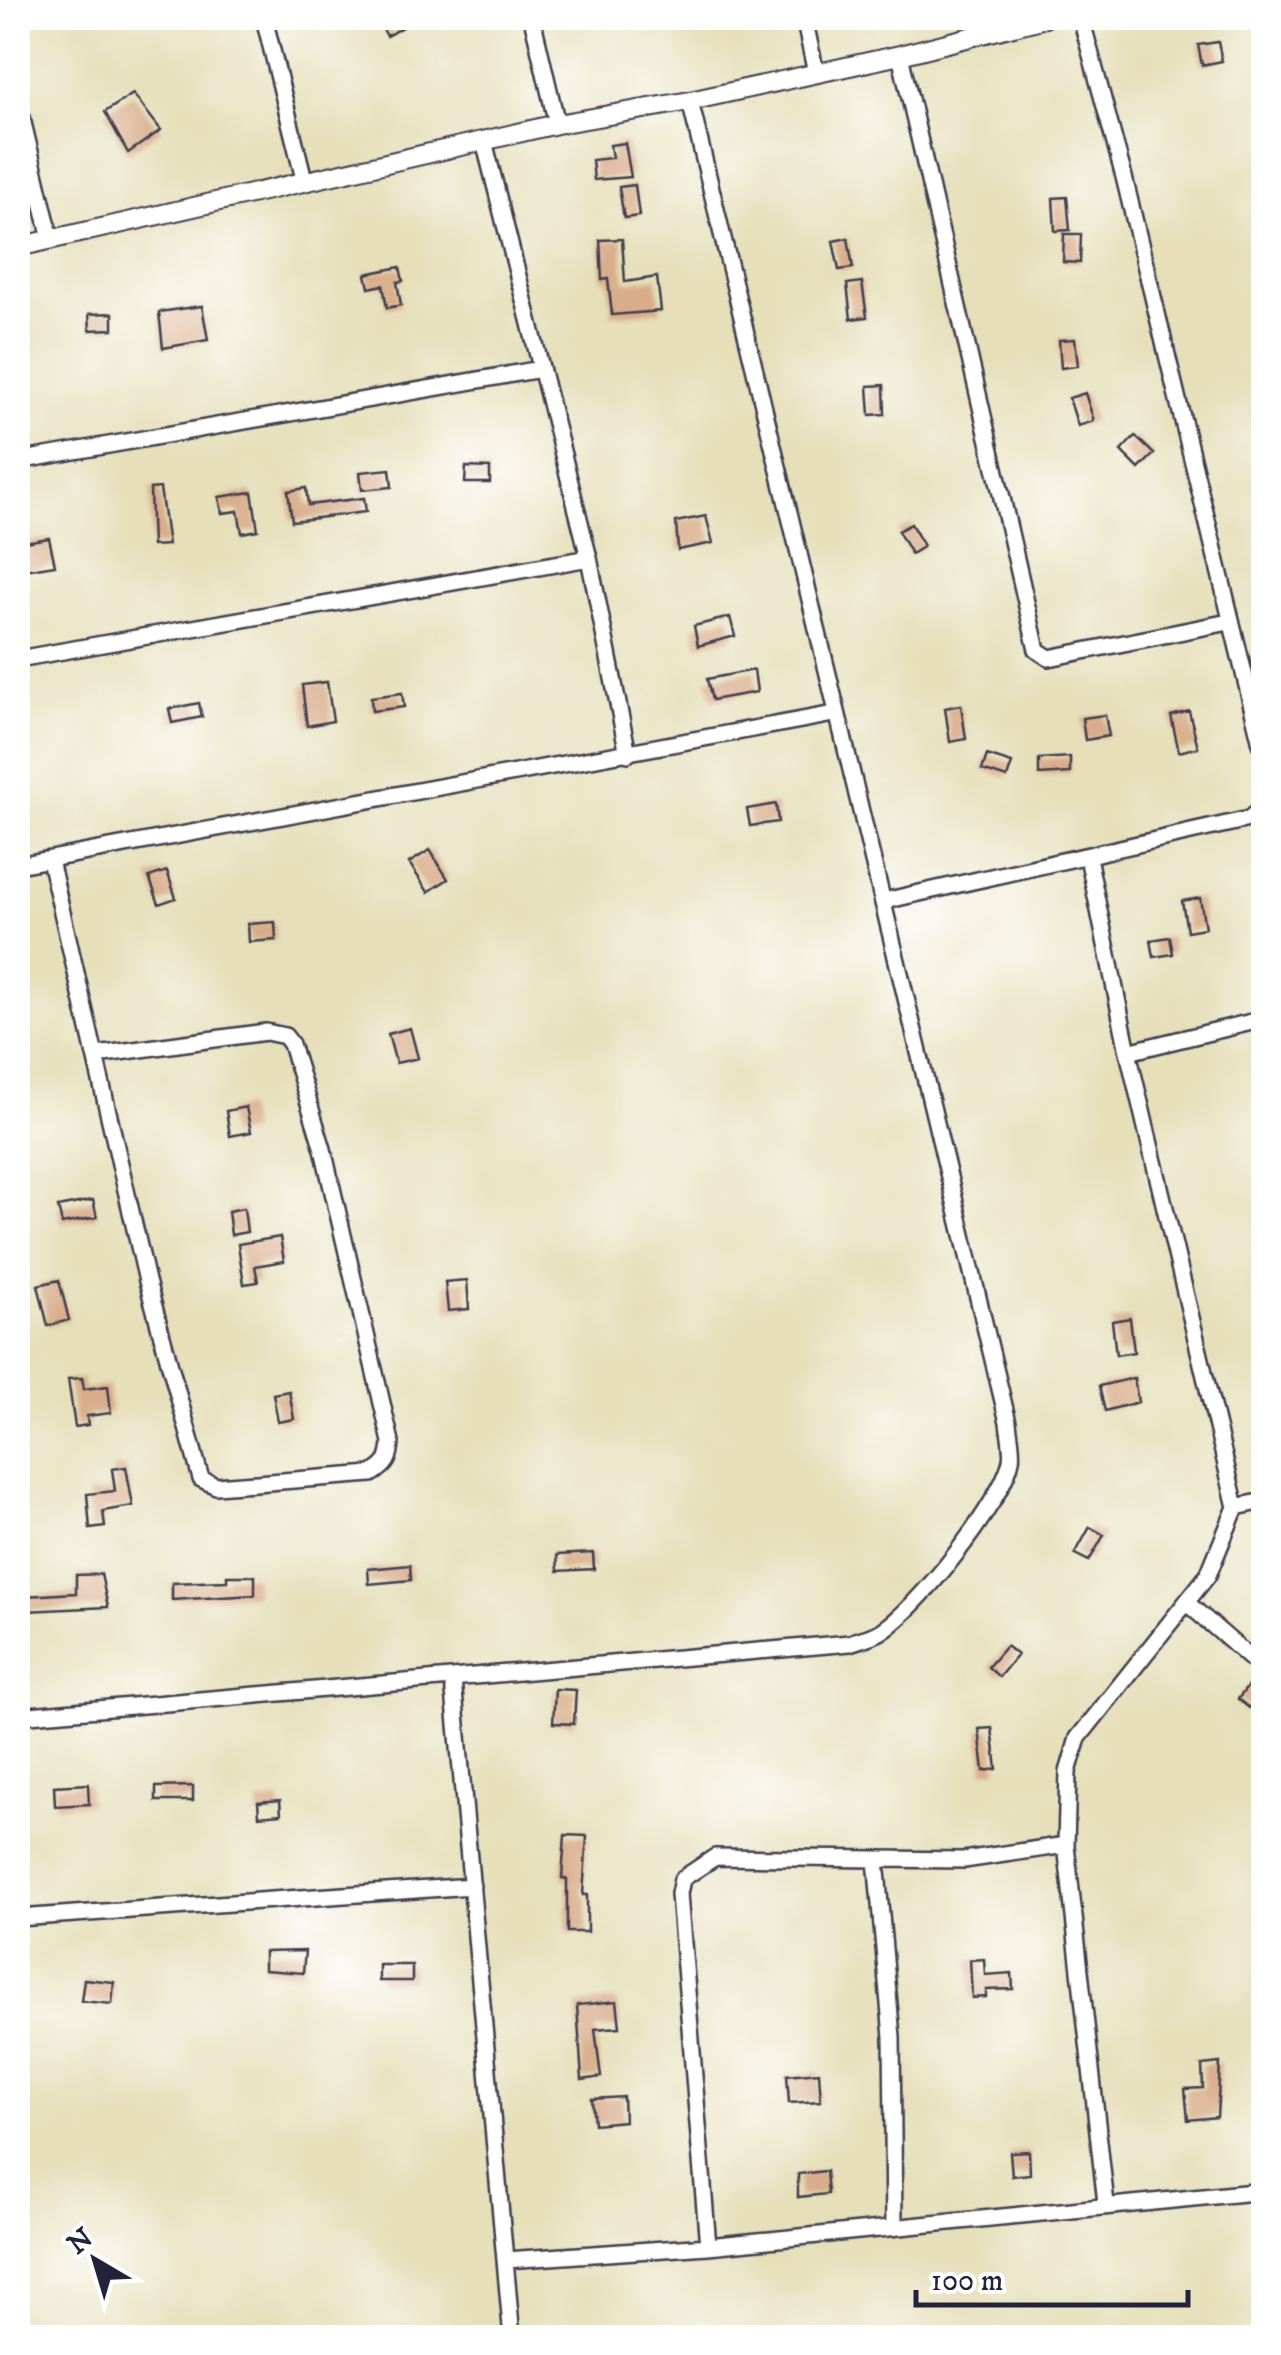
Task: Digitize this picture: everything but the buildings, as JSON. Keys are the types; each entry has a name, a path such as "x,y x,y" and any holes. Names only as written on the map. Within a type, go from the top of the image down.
{"street":[{"path":"264,18 305,183"},
{"path":"532,18 557,124"},
{"path":"804,18 816,73"},
{"path":"18,247 557,124 690,102 1044,18"},
{"path":"1081,18 1124,177 1264,756"},
{"path":"900,55 1037,650 1049,658 1229,622"},
{"path":"18,102 50,239"},
{"path":"18,1716 850,1642 880,1632 910,1607 950,1562 1005,1478 1012,1456 1008,1422 884,901 834,714 690,102"},
{"path":"484,141 589,558 628,754"},
{"path":"18,461 541,369"},
{"path":"18,659 589,558"},
{"path":"18,866 834,714"},
{"path":"884,901 1249,819 1264,806"},
{"path":"1088,857 1128,1052 1236,1507 1208,1575 1078,1738 1068,1772 1066,1845 1106,2204"},
{"path":"50,860 147,1281 201,1479 216,1486 372,1474 383,1468 390,1458 392,1442 324,1149 292,1044 285,1036 266,1032 98,1055"},
{"path":"1128,1052 1264,1020"},
{"path":"1236,1507 1264,1501"},
{"path":"1187,1603 1264,1670"},
{"path":"453,1680 512,2338"},
{"path":"708,2246 680,1894 682,1879 699,1864 725,1856 964,1860 1066,1845"},
{"path":"876,1860 892,2037 894,2226"},
{"path":"18,1918 472,1886"},
{"path":"506,2260 708,2246 1106,2204 1264,2192"}]}
